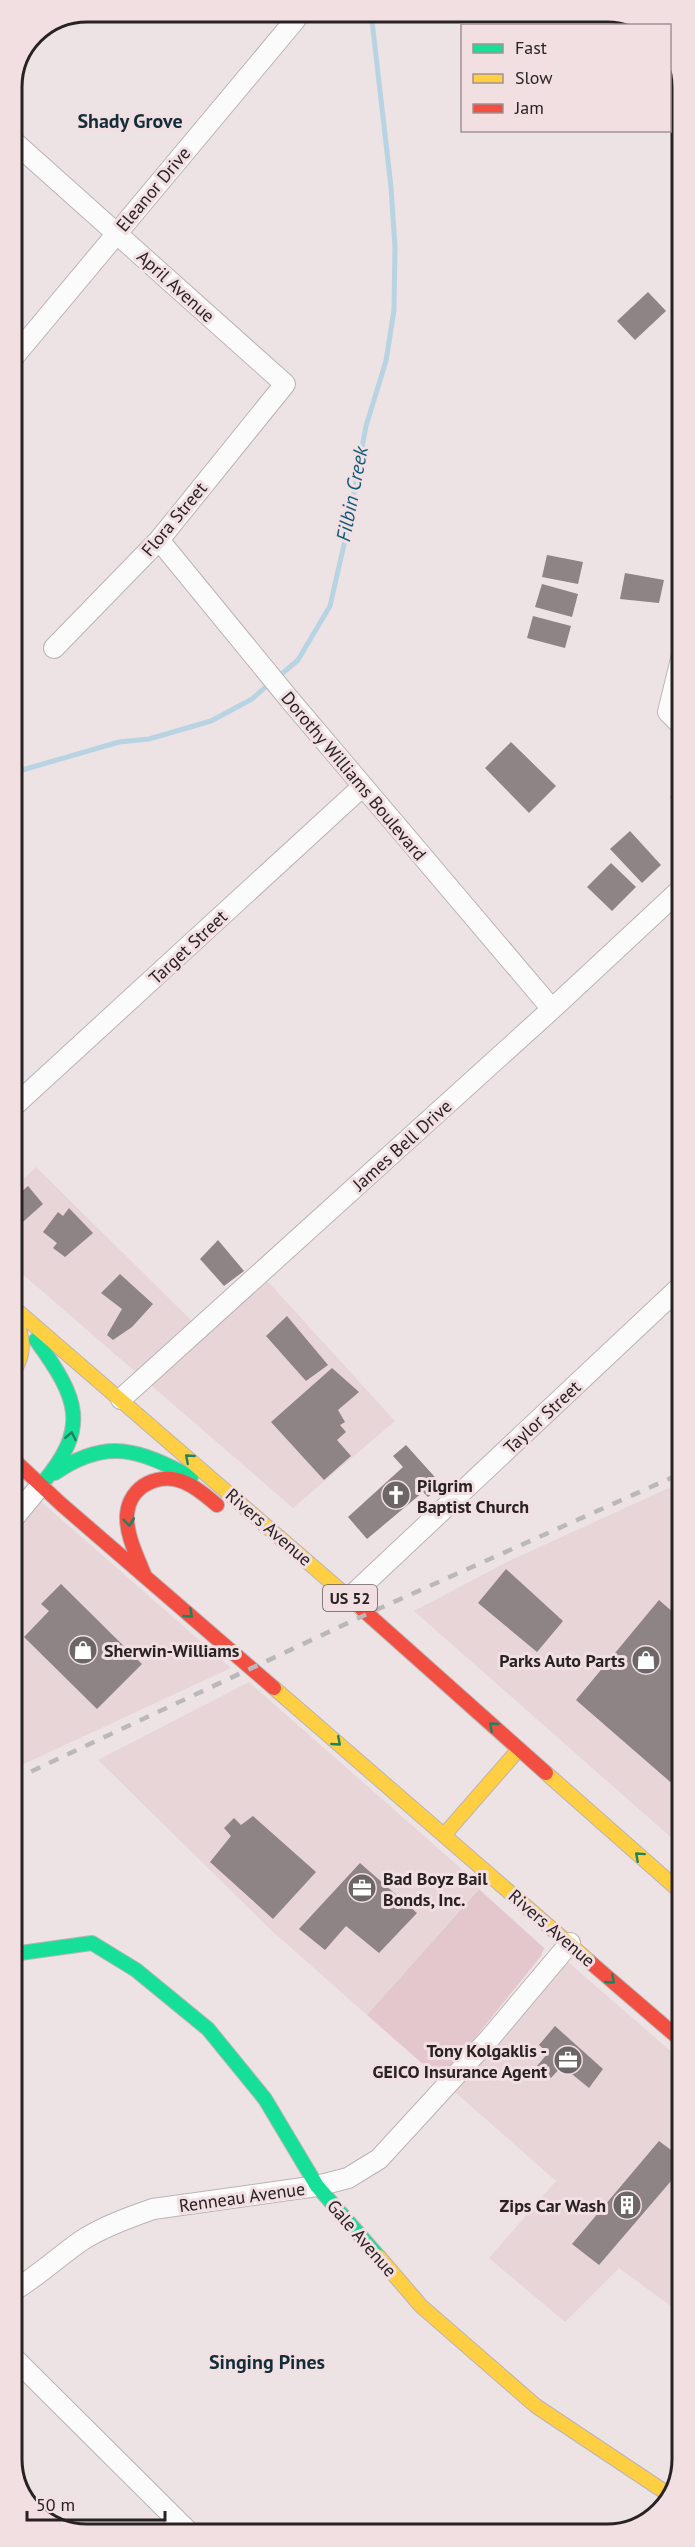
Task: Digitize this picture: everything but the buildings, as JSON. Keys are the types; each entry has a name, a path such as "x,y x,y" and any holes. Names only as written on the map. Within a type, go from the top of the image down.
{"main road":[{"name":"Rivers Avenue","path":"22,1316 253,1513 672,1884"},
{"path":"22,1322 61,1377 69,1397 73,1417 71,1442 58,1464 41,1485"},
{"path":"22,1336 24,1342 22,1352"},
{"path":"41,1485 69,1462 88,1453 110,1449 140,1453 193,1477 216,1481"},
{"name":"Rivers Avenue","path":"22,1467 672,2032"},
{"path":"145,1576 130,1535 127,1516 130,1499 149,1481 168,1478 186,1483 218,1505 253,1513"},
{"path":"444,1835 519,1749"},
{"name":"Gale Avenue","path":"22,1953 92,1943 136,1970 208,2029 265,2099 317,2186 421,2306 536,2406 664,2491"}],"street":[{"name":"Eleanor Drive","path":"22,347 294,22"},
{"name":"April Avenue","path":"22,149 285,384"},
{"name":"Flora Street","path":"54,648 159,540 285,384"},
{"name":"Dorothy Williams Boulevard","path":"159,540 290,700 552,1009"},
{"path":"672,696 668,712 672,716"},
{"name":"Target Street","path":"22,1099 363,786"},
{"name":"James Bell Drive","path":"121,1399 672,897"},
{"name":"Taylor Street","path":"349,1598 672,1294"},
{"path":"22,1508 41,1485"},
{"name":"Renneau Avenue","path":"22,2286 83,2240 153,2209 317,2186 348,2178 379,2159 490,2038 570,1943"},
{"path":"22,2365 181,2524"}],"shaded area":[{"path":"36,1167 199,1328 260,1273 395,1421 293,1508 22,1274 22,1176 24,1178"},
{"path":"22,1485 231,1668 22,1765"},
{"path":"672,1487 672,1838 414,1611 509,1561"},
{"path":"249,1682 481,1886 367,2015 272,1931 98,1760"},
{"path":"479,1889 544,1948 541,1956 441,2080 367,2015"},
{"path":"559,1954 672,2052 672,2307 619,2268 565,2322 489,2258 556,2181 447,2085"}],"waterway":[{"name":"Filbin Creek","path":"278,677 298,660 330,606 346,536 366,426 386,361 394,310 395,247 391,187 372,23"},
{"name":"Filbin Creek","path":"22,770 119,742 149,739 211,721 252,699 270,683"}],"railway":[{"path":"22,1776 367,1614 672,1477"}],"traffic: fast":[{"path":"36,1340 62,1379 73,1412 72,1429 67,1446 41,1485"},
{"path":"55,1473 91,1455 107,1451 123,1451 155,1460 191,1477"},
{"path":"22,1953 92,1943 136,1970 208,2029 265,2099 317,2186 379,2257"}],"traffic: slow":[{"path":"22,1315 362,1609"},
{"path":"274,1688 590,1962"},
{"path":"444,1835 519,1749"},
{"path":"546,1773 672,1884"},
{"path":"379,2257 421,2306 536,2406 664,2491"}],"traffic: jam":[{"path":"22,1467 61,1504 274,1688"},
{"path":"144,1574 132,1545 127,1523 129,1505 140,1489 157,1480 176,1480 194,1487 217,1505"},
{"path":"362,1609 546,1773"},
{"path":"590,1962 672,2033"}],"place":[{"name":"Pilgrim Baptist Church","path":"396,1495"},
{"name":"Sherwin-Williams","path":"83,1650"},
{"name":"Parks Auto Parts","path":"646,1660"},
{"name":"Bad Boyz Bail Bonds, Inc.","path":"362,1888"},
{"name":"Tony Kolgaklis - GEICO Insurance Agent","path":"568,2060"},
{"name":"Zips Car Wash","path":"627,2205"}],"district":[{"name":"Shady Grove","path":"130,121"},
{"name":"Singing Pines","path":"267,2362"}]}
